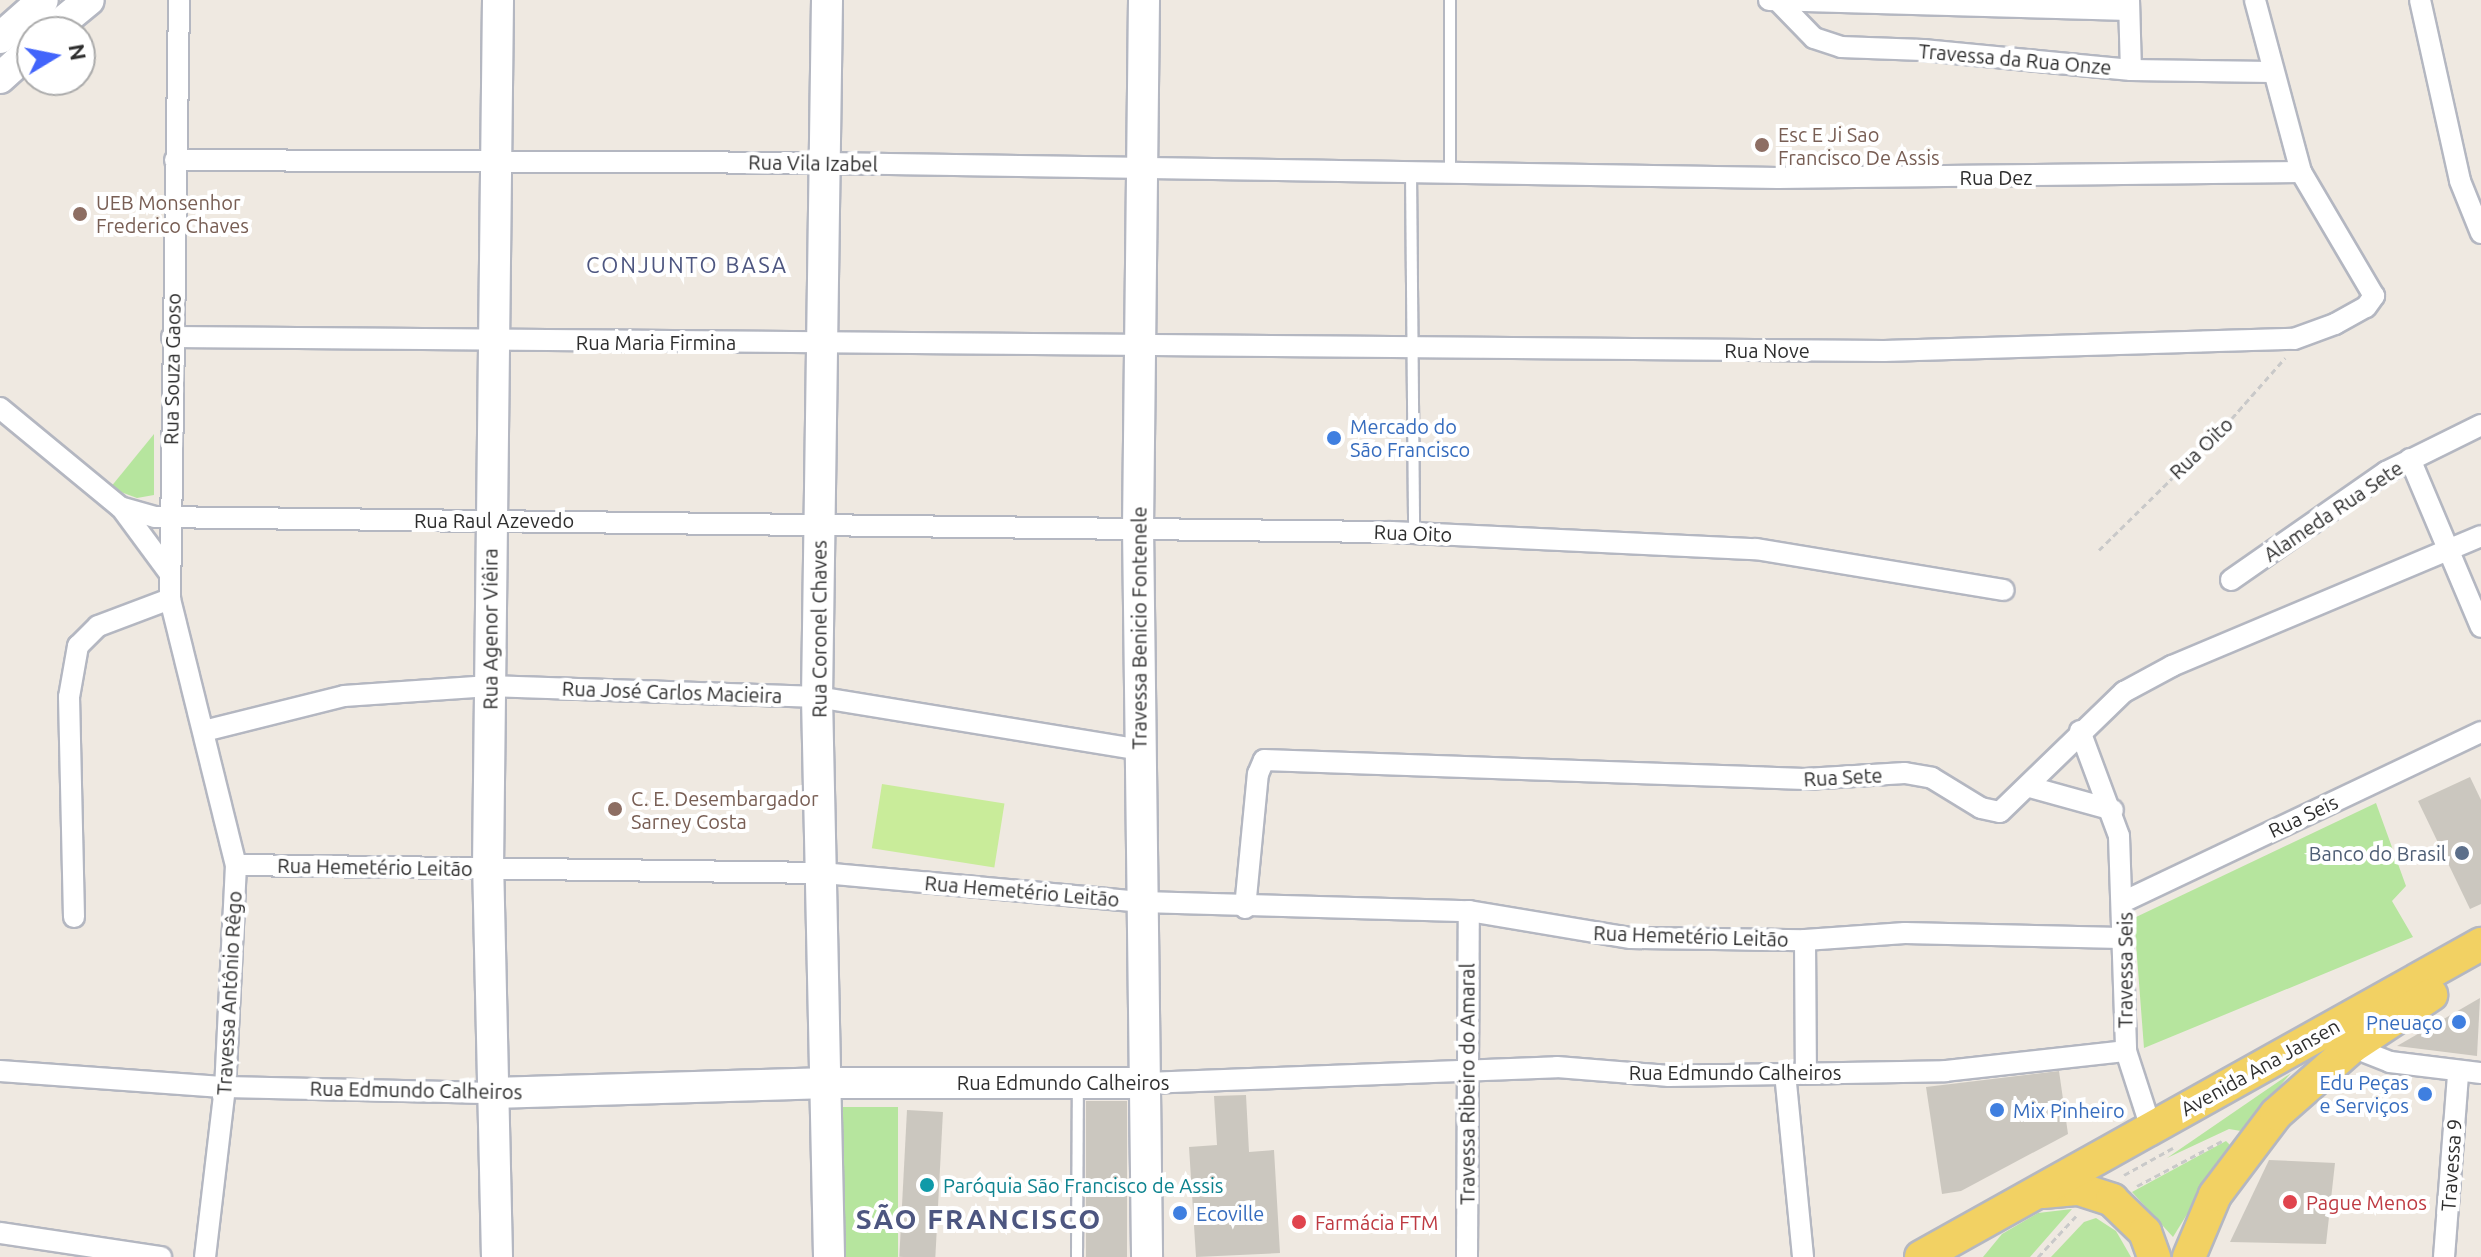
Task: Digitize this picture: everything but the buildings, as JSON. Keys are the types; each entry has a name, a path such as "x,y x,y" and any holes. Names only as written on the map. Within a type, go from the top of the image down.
{"main road":[{"name":"Avenida Ana Jansen","path":"1921,1257 2481,944"},
{"name":"Avenida Ana Jansen","path":"2189,1257 2215,1195 2249,1146 2311,1079 2352,1047 2481,968"},
{"path":"2040,1192 2067,1188 2097,1193 2137,1221 2154,1257"},
{"path":"1968,1257 1988,1222"}],"street":[{"path":"0,38 43,0"},
{"path":"70,16 89,0"},
{"name":"Rua Agenor Viêira","path":"497,1257 488,868 498,0"},
{"name":"Rua Coronel Chaves","path":"827,0 817,697 829,1083 829,1257"},
{"name":"Travessa Benicio Fontenele","path":"1144,0 1138,526 1147,1257"},
{"path":"1769,0 2129,5 2131,70"},
{"name":"Travessa da Rua Onze","path":"1777,0 1814,38 1841,47 1923,50 2131,70 2271,72"},
{"path":"2255,0 2271,72 2301,172"},
{"path":"2420,0 2460,181 2481,233"},
{"name":"Rua Souza Gaoso","path":"179,2 170,599 204,731"},
{"path":"0,78 16,64"},
{"name":"Rua Vila Izabel","path":"175,160 825,163 1450,172"},
{"name":"Rua Dez","path":"1450,172 1778,178 2301,172"},
{"name":"Rua Nove","path":"1141,346 2043,350 2294,339 2366,307 2374,299 2301,172"},
{"name":"Rua Maria Firmina","path":"172,337 1141,346"},
{"path":"0,408 120,507 170,574"},
{"name":"Alameda Rua Sete","path":"2231,580 2410,459 2481,425"},
{"path":"2410,459 2481,627"},
{"name":"Rua Raul Azevedo","path":"120,507 170,519 819,521"},
{"name":"Rua Oito","path":"819,521 1414,533 1756,549 2004,590"},
{"name":"Rua Sete","path":"1245,908 1259,765 1274,759 1805,779 1905,773 1932,778 1981,808 2000,812 2030,787 2080,731 2124,692 2172,666 2481,536"},
{"path":"74,917 69,697 78,646 98,626 170,599"},
{"name":"Rua José Carlos Macieira","path":"204,731 344,696 490,686 817,697 1140,750"},
{"name":"Travessa Antônio Rêgo","path":"204,731 236,865 225,1087 205,1257"},
{"name":"Travessa Seis","path":"2080,731 2113,810 2125,901 2121,938 2126,1051 2151,1128"},
{"name":"Rua Seis","path":"2125,901 2481,732"},
{"path":"2030,787 2113,810"},
{"name":"Rua Hemetério Leitão","path":"236,865 823,873 1142,902 1245,908 1469,911 1631,938 1805,940 1905,933 2121,938"},
{"name":"Travessa Ribeiro do Amaral","path":"1467,1257 1464,1069 1469,911"},
{"name":"Rua Hemetério Leitão","path":"1805,940 1806,1072"},
{"path":"2352,1047 2390,1062 2458,1073 2481,1073"},
{"name":"Rua Edmundo Calheiros","path":"0,1071 225,1087 493,1093 829,1083 1146,1083 1557,1067 1669,1076 1945,1071 2126,1051"},
{"path":"1785,1073 1803,1257"},
{"name":"Travessa 9","path":"2444,1257 2458,1073"},
{"path":"0,1233 161,1257"}],"lane":[{"path":"1450,0 1450,172"},
{"path":"1411,171 1414,533"},
{"path":"1077,1257 1078,1082"}],"path":[{"name":"Rua Oito","path":"2099,550 2225,426 2282,363 2294,339"},
{"path":"2131,1191 2235,1134 2249,1146"},
{"path":"2038,1257 2112,1179 2146,1166 2183,1141"}],"green space":[{"path":"154,434 154,495 137,498 110,488"},
{"path":"882,784 1004,803 994,868 872,848"},
{"path":"2376,803 2406,886 2392,901 2413,937 2144,1048 2134,918"},
{"path":"2291,1073 2241,1131 2229,1129 2167,1158"},
{"path":"840,1107 898,1107 898,1257 840,1257"},
{"path":"2226,1141 2230,1145 2173,1237 2132,1192"},
{"path":"2072,1209 2030,1257 1983,1257 2002,1234 2038,1213"},
{"path":"2096,1218 2116,1231 2131,1257 2051,1257 2084,1222"}],"place":[{"name":"Esc E Ji Sao Francisco De Assis","path":"1762,145"},
{"name":"UEB Monsenhor Frederico Chaves","path":"80,214"},
{"name":"Mercado do São Francisco","path":"1334,438"},
{"name":"C. E. Desembargador Sarney Costa","path":"615,809"},
{"name":"Banco do Brasil","path":"2462,853"},
{"name":"Pneuaço","path":"2459,1022"},
{"name":"Edu Peças e Serviços","path":"2425,1094"},
{"name":"Mix Pinheiro","path":"1997,1110"},
{"name":"Paróquia São Francisco de Assis","path":"927,1185"},
{"name":"Pague Menos","path":"2290,1202"},
{"name":"Ecoville","path":"1180,1213"},
{"name":"Farmácia FTM","path":"1299,1222"}],"district":[{"name":"CONJUNTO BASA","path":"687,265"},
{"name":"SÃO FRANCISCO","path":"979,1219"}]}
